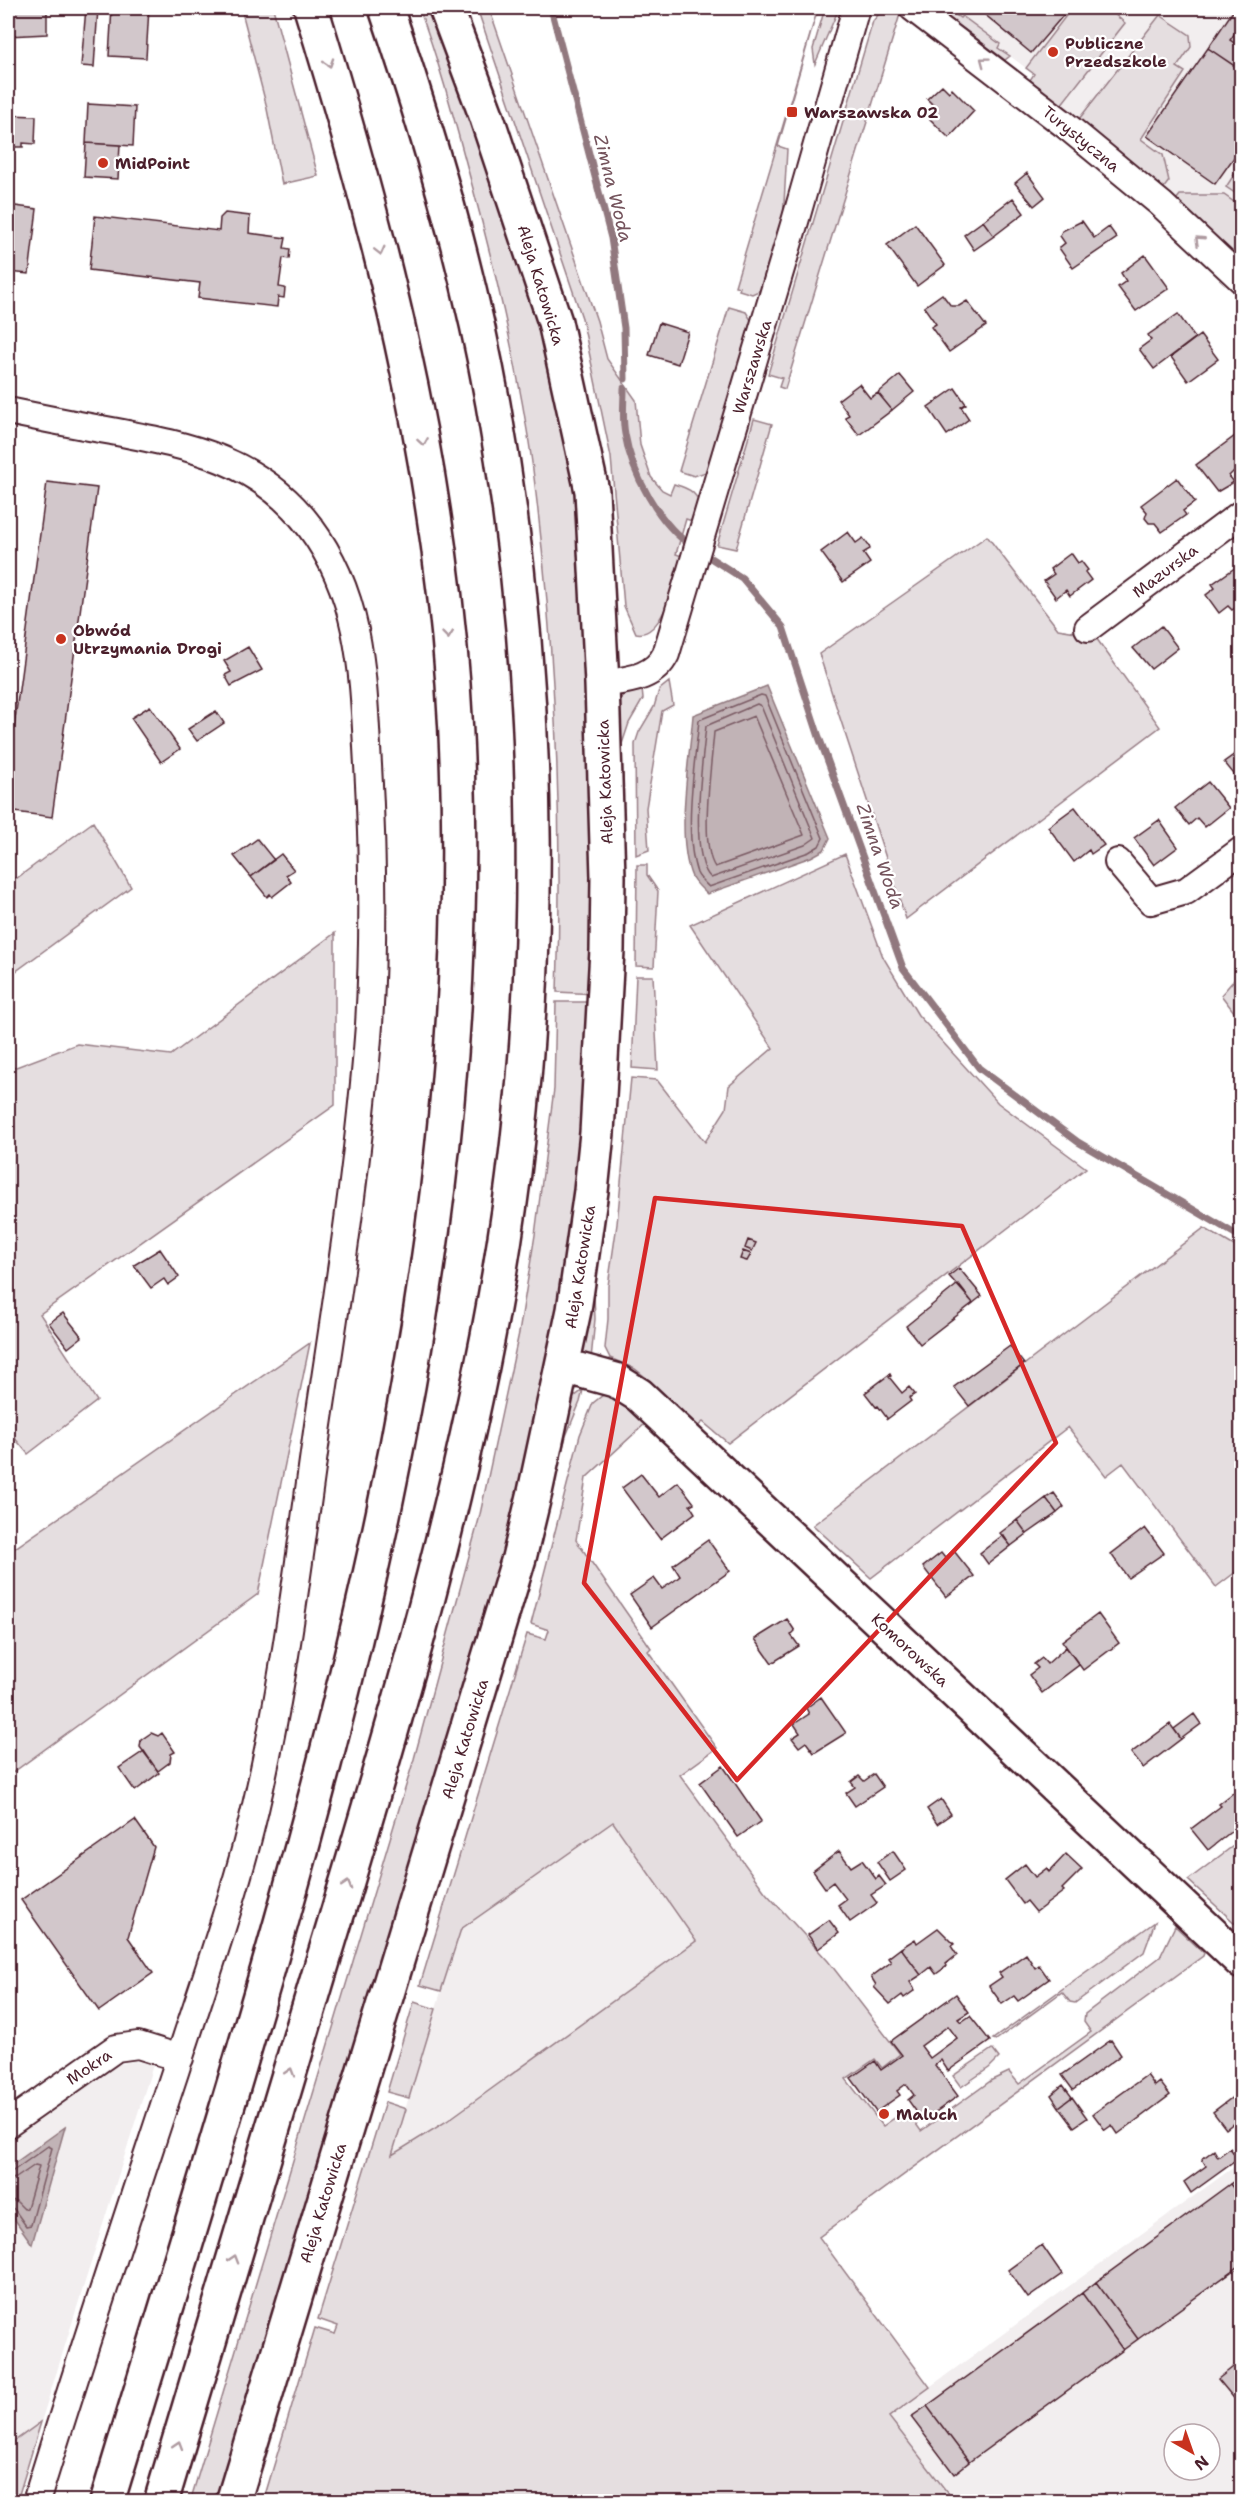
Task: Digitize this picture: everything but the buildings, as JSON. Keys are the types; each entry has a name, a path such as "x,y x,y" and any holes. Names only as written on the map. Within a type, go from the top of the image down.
{"main road":[{"path":"107,2502 268,1967 331,1737 405,1403 428,1251 452,1046 458,855 457,760 453,682 433,509 419,419 400,332 340,100 311,8"},
{"path":"161,2502 355,1857 435,1571 472,1416 499,1272 516,1151 526,1041 531,928 530,759 526,674 508,501 493,403 472,302 428,136 386,8"},
{"name":"Aleja Katowicka","path":"233,2502 501,1621 533,1503 564,1365 591,1191 605,1022 608,877 602,684 591,491 555,322 486,115 446,8"},
{"name":"Komorowska","path":"564,1365 615,1380 639,1395 1242,1962"}],"street":[{"name":"Warszawska","path":"602,684 645,674 662,662 796,218 856,8"},
{"name":"Turystyczna","path":"913,8 1064,124 1161,204 1242,280"},
{"path":"8,411 195,448 219,457 263,482 307,523 337,573 350,608 360,669 371,825 372,933 369,1020 352,1190 282,1678 262,1779 228,1911 36,2502"},
{"name":"Mazurska","path":"1088,628 1242,513"},
{"path":"1118,862 1150,901 1186,891 1242,850"},
{"name":"Mokra","path":"8,2124 116,2048 138,2045 180,2058"}],"highlighted area":[{"path":"655,1198 962,1226 1056,1443 737,1780 584,1583"}],"shaded area":[{"path":"241,8 273,8 318,176 282,184 266,104"},
{"path":"419,8 436,8 517,240 572,444 585,576 596,994 557,992 559,845 554,699 547,601 531,456 510,340 488,244 447,93"},
{"path":"477,8 489,8 597,321 607,359 636,400 640,445 651,477 662,490 670,494 674,484 692,492 699,502 692,521 686,519 676,554 682,556 667,604 654,626 646,632 636,633 624,606 611,457 582,318"},
{"path":"818,8 778,146 787,149 783,222 763,289 752,294 739,290 740,287 735,286"},
{"path":"825,8 839,8 815,64 813,49"},
{"path":"896,8 901,11 785,389 779,387 782,378 768,374 873,21 883,9"},
{"path":"936,8 946,8 960,18 962,16 1000,44 998,48 1010,56 1005,60"},
{"path":"946,8 1241,8 1241,261 1170,194 1030,80 1034,74 998,47 1000,45"},
{"path":"1064,8 1107,8 1125,23 1061,105 1030,80 1034,74 1026,68 1069,12"},
{"path":"1160,15 1190,35 1191,47 1177,67 1185,72 1141,139 1163,155 1169,181 1163,189 1079,119"},
{"path":"1241,164 1242,197 1226,187"},
{"path":"1180,195 1224,195 1241,207 1241,261 1176,200"},
{"path":"729,307 746,312 753,323 709,471 694,476 679,471"},
{"path":"754,419 772,424 736,549 717,545"},
{"path":"987,536 1058,629 1094,635 1160,727 906,919 819,654"},
{"path":"669,682 673,705 662,711 646,808 649,850 636,855 635,744 639,732 654,707 659,690"},
{"path":"642,689 643,699 629,723 622,744 624,853 616,704 625,694"},
{"path":"93,822 131,887 8,977 8,877 17,878"},
{"path":"845,854 883,957 918,1015 998,1103 1086,1168 728,1443 703,1422 697,1427 649,1380 635,1369 610,1358 605,1348 608,1286 617,1224 631,1078 657,1080 705,1142 726,1109 729,1086 773,1048 690,925"},
{"path":"637,865 647,865 647,875 658,891 654,967 636,966"},
{"path":"335,933 335,1105 40,1314 97,1401 28,1454 8,1430 8,1070 77,1044 171,1055"},
{"path":"1241,972 1241,1021 1221,995"},
{"path":"636,976 653,976 658,1070 632,1068"},
{"path":"556,1002 594,1002 580,1194 557,1339 507,1556 221,2501 190,2502 414,1759 479,1519 519,1333 535,1235 554,1089"},
{"path":"618,1078 610,1174 594,1295 595,1319 591,1359 582,1351 615,1080"},
{"path":"1204,1228 1241,1250 1241,1568 1216,1587 1123,1463 1106,1476 1068,1427 871,1578 813,1525"},
{"path":"310,1343 258,1594 8,1776 8,1553"},
{"path":"583,1390 566,1436 518,1620 515,1616 569,1401"},
{"path":"605,1390 649,1420 586,1478 576,1540 651,1648 648,1651 717,1748 680,1775 765,1892 828,1961 900,2054 882,2068 875,2059 846,2079 883,2126 906,2110 921,2131 992,2080 1009,2072 1019,2084 1091,2032 1084,2022 1085,2014 1160,1957 1175,1926 1204,1953 1203,1956 819,2237 930,2387 889,2417 954,2501 263,2502 315,2328 335,2334 338,2326 318,2319 385,2102 406,2109 392,2155 447,2121 696,1941 613,1822 461,1929 441,1991 420,1985 527,1634 546,1639 549,1630 531,1624 580,1435 593,1403 603,1395"},
{"path":"613,1822 697,1941 447,2121 391,2156 460,1929"},
{"path":"1241,1840 1242,1923 1238,1926 1188,1880"},
{"path":"1155,1922 1144,1952 1075,2003 1070,2002 1062,1992 996,2040 993,2039"},
{"path":"414,2002 436,2009 409,2098 387,2092"},
{"path":"992,2049 999,2058 989,2068 961,2087 953,2076"},
{"path":"134,2061 153,2065 41,2422 8,2446 8,2140 112,2066"},
{"path":"1241,2162 1241,2501 954,2501 888,2417"},
{"path":"41,2422 17,2501 8,2501 8,2446"}],"water":[{"path":"767,686 830,838 824,850 811,857 707,894 692,877 687,861 685,841 685,797 693,715"},
{"path":"65,2127 32,2244 8,2210 8,2168"}],"waterway":[{"name":"Zimna Woda","path":"551,8 611,238 624,328 625,379"},
{"name":"Zimna Woda","path":"624,388 623,417 633,465 648,496 668,525 692,546"},
{"name":"Zimna Woda","path":"701,552 742,578 783,627 819,737 903,968 979,1068 1078,1142 1242,1238"}],"place":[{"name":"Publiczne Przedszkole","path":"1053,52"},
{"name":"Warszawska 02","path":"792,112"},
{"name":"MidPoint","path":"103,163"},
{"name":"Obwód Utrzymania Drogi","path":"61,639"},
{"name":"Maluch","path":"884,2114"}]}
